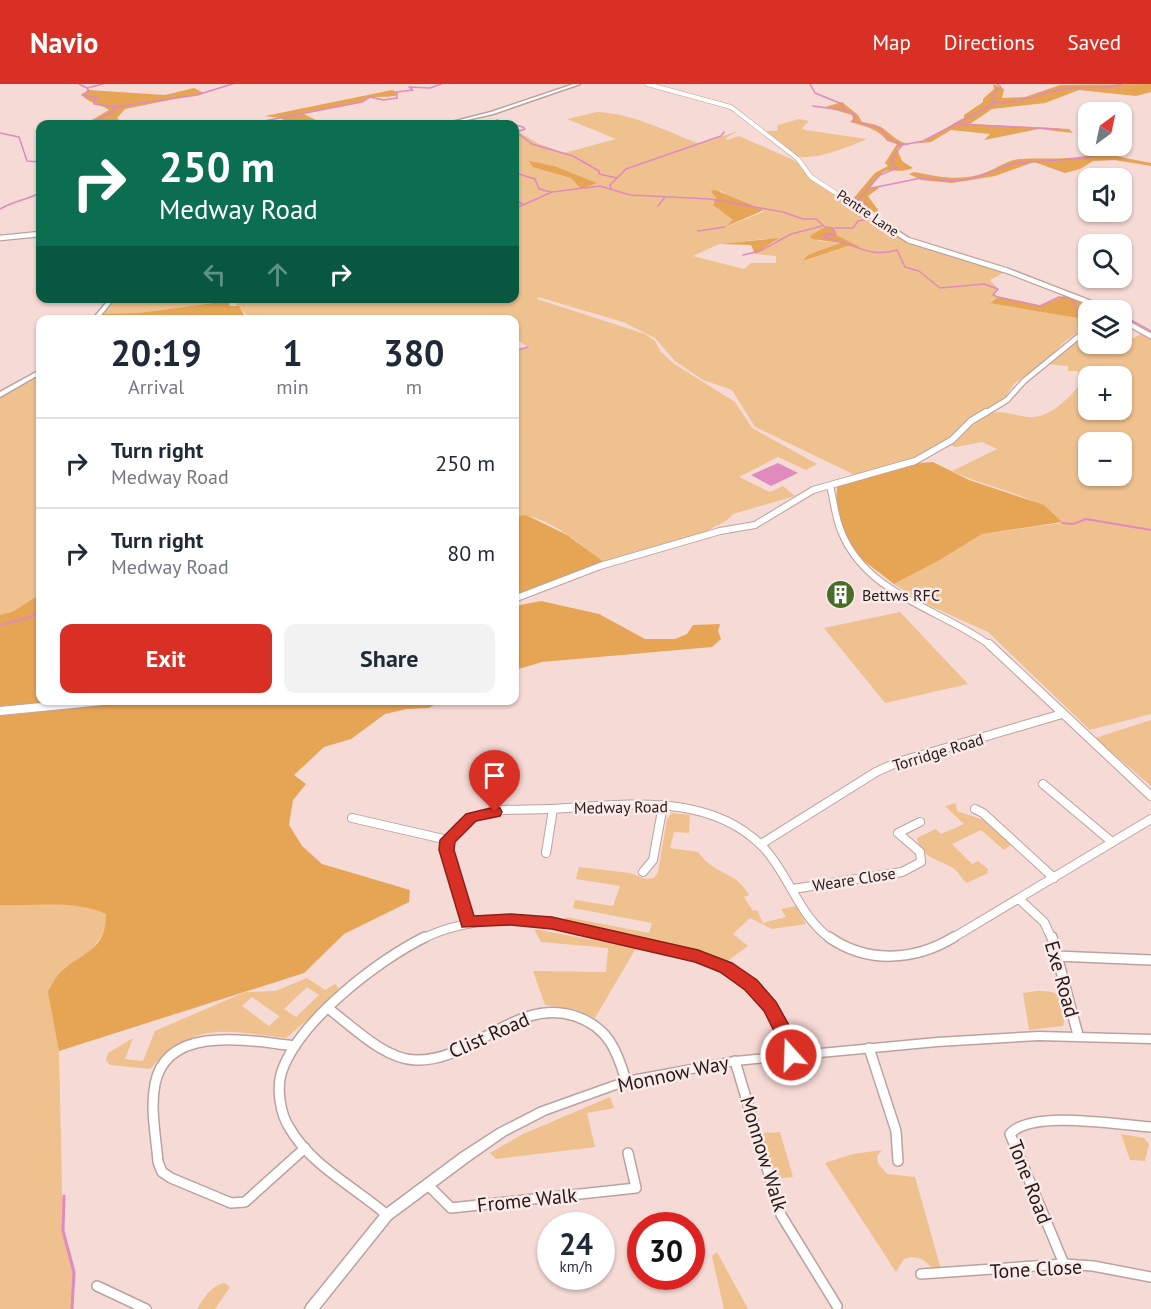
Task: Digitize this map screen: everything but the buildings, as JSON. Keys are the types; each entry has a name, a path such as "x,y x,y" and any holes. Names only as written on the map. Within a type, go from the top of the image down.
{"street":[{"path":"463,120 492,113 578,84"},
{"name":"Pentre Lane","path":"647,84 731,107 798,159 811,177 919,245 1008,272 1083,300"},
{"path":"0,238 36,234"},
{"path":"98,315 109,303"},
{"path":"1132,326 1151,336"},
{"path":"519,597 600,566 720,531 756,525 800,496 896,468 952,440 971,421 1007,400 1024,381 1078,337"},
{"path":"0,394 36,374"},
{"path":"830,486 841,530 851,551 888,586 915,605 976,634 1017,668 1062,714 1151,796"},
{"path":"0,711 62,705"},
{"name":"Torridge Road","path":"761,844 891,766 1062,714"},
{"path":"1043,784 1112,842"},
{"path":"643,872 653,860 663,805"},
{"name":"Medway Road","path":"447,840 463,823 482,814 663,805 710,815 734,826 761,844 780,866 825,935 859,953 887,958 915,955 936,948 1151,819"},
{"path":"546,854 553,809"},
{"path":"975,809 983,813 1054,878"},
{"path":"352,818 447,840 447,850 467,923"},
{"name":"Weare Close","path":"793,889 902,872 921,862 920,852 898,833 920,822"},
{"name":"Exe Road","path":"1019,899 1044,922 1078,1035"},
{"path":"387,1215 305,1148 289,1128 281,1094 281,1075 295,1046 315,1020 412,944 429,935 467,923 511,920 552,923 698,956 726,967 751,985 770,1006 785,1034 791,1055"},
{"path":"1056,956 1151,960"},
{"name":"Clist Road","path":"329,1009 377,1042 405,1058 415,1060 446,1056 528,1015 552,1012 573,1014 595,1025 611,1040 626,1081"},
{"name":"Monnow Way","path":"311,1309 387,1215 428,1185 502,1132 566,1101 626,1081 735,1061 989,1038 1078,1035 1151,1039"},
{"path":"295,1046 219,1038 192,1044 171,1056 157,1074 154,1090 158,1162 162,1172 171,1178 231,1203 245,1202 305,1148"},
{"path":"869,1048 896,1131 898,1161"},
{"name":"Monnow Walk","path":"735,1061 781,1215 837,1306"},
{"name":"Tone Road","path":"1064,1264 1010,1134 1014,1128 1024,1124 1069,1122 1151,1127"},
{"name":"Frome Walk","path":"428,1185 451,1208 636,1188 628,1153"},
{"name":"Tone Close","path":"921,1274 990,1271 1064,1264 1094,1266 1151,1277"},
{"path":"97,1286 144,1308"}],"shaded area":[{"path":"993,84 1004,89 1002,98 1025,97 1060,85 1151,84 1151,92 1136,96 1079,90 1045,103 992,109 970,124 1069,129 1073,133 1039,129 984,140 990,134 951,130 931,142 912,144 928,139 964,118 964,115 983,102 983,99 994,89"},
{"path":"194,88 204,93 125,109 117,118 119,120 92,120 109,110 82,95 88,90 165,95"},
{"path":"392,90 397,92 397,95 388,97 368,98 362,102 302,113 316,120 284,120 265,116"},
{"path":"842,102 858,115 862,122 884,129 898,140 912,144 902,145 897,149 902,161 913,168 886,171 877,179 871,187 879,188 868,196 878,210 876,213 852,200 875,173 888,166 885,163 897,144 887,141 871,128 850,122 853,119 852,115 825,107"},
{"path":"597,112 611,113 650,124 700,144 738,131 726,138 727,140 739,136 798,162 809,177 913,244 1005,272 990,280 998,289 994,295 998,297 990,302 1078,318 1078,332 1014,384 1005,397 968,420 951,437 907,461 857,476 755,427 732,390 703,380 675,361 655,338 623,322 538,297 537,299 645,334 655,341 661,352 673,363 735,402 752,428 817,464 806,470 778,457 739,477 770,492 783,486 795,496 733,514 705,533 604,562 551,524 527,516 519,516 519,350 528,347 519,341 519,315 247,315 236,305 237,303 519,303 519,158 521,158 519,157 519,132 537,143 564,153 616,139 567,119","holes":["721,191 733,199 764,209 763,212 726,227 733,220 713,205 716,201 715,195","833,228 836,235 857,247 848,246 804,261 840,243 819,241 810,236","764,239 777,241 755,254 776,256 776,263 751,263 744,269 693,256 719,244"]},
{"path":"799,119 809,121 802,128 805,130 867,139 831,153 802,157 791,153 765,131 777,131 778,125"},
{"path":"1118,156 1151,163 1151,166 1115,160 1093,161 1082,168 1065,173 1034,162 995,176 952,183 921,180 909,174 914,172 960,178 987,172 1017,159"},
{"path":"529,161 554,166 597,183 581,189 571,178 533,167"},
{"path":"715,190 764,210 725,227 733,220 713,205 716,198 711,191"},
{"path":"825,227 833,228 836,235 860,247 848,246 803,261 808,255 840,243 812,239 810,236"},
{"path":"779,238 755,254 751,245 719,244"},
{"path":"1067,295 1080,300 1078,300 1078,318 990,303 998,297 1040,306"},
{"path":"114,303 212,303 139,313 103,314"},
{"path":"229,303 230,306 239,306 244,315 101,315"},
{"path":"1142,333 1151,339 1151,714 1090,730 988,632 924,603 894,584 982,534 1062,523 1039,504 952,471 997,449 982,442 956,447 946,444 988,414 1004,412 1030,417 1044,415 1058,407 1078,386 1078,420 1132,420 1132,366 1078,366 1078,371 1068,371 1068,366 1046,364 1078,339 1078,354 1132,354 1132,337"},
{"path":"36,377 36,597 14,611 0,615 0,396"},
{"path":"933,462 969,480 1044,505 1062,522 982,534 894,584 851,551 836,509 837,486 919,463"},
{"path":"778,463 798,473 771,486 751,475"},
{"path":"526,515 567,535 604,562 519,595 519,516"},
{"path":"36,597 36,704 0,706 0,615 14,611"},
{"path":"541,601 599,614 645,639 675,639 687,634 693,625 720,624 718,631 721,639 712,647 542,662 519,669 519,605"},
{"path":"900,612 968,684 885,703 824,628"},
{"path":"102,705 434,705 429,708 407,709 385,714 351,739 324,747 294,775 306,784 293,800 289,825 302,846 322,864 410,890 409,902 344,934 304,973 59,1051 48,992 58,975 90,951 102,937 106,914 93,909 67,905 0,905 0,716"},
{"path":"1151,720 1151,786 1095,738"},
{"path":"956,803 957,811 984,820 1012,844 1004,850 981,830 952,844 972,864 978,861 988,869 988,873 967,883 953,868 926,854 917,838 936,829 941,834 964,824 945,806"},
{"path":"672,813 690,815 689,833 674,832 670,848 698,852 711,866 737,881 749,895 744,897 753,911 757,910 763,923 786,917 781,909 796,906 806,924 772,929 750,918 733,934 748,946 726,962 670,945 564,922 566,917 649,933 652,923 573,908 575,900 613,906 620,886 576,879 579,867 630,873 645,879 654,878 658,872 667,819"},
{"path":"54,903 90,907 106,914 106,930 92,949 59,974 51,1000 59,1051 63,1231 74,1272 72,1309 0,1309 0,905"},
{"path":"534,929 636,948 595,1018 575,1009 545,1005 533,971 606,972 608,948 541,942"},
{"path":"307,978 325,990 335,984 341,991 286,1038 212,1032 181,1042 150,1069 110,1065 106,1060 108,1053 133,1038 125,1059 143,1061 155,1031 245,992 275,991","holes":["307,987 319,995 296,1017 284,1009","252,997 279,1016 269,1026 242,1006"]},
{"path":"1052,992 1059,996 1064,1009 1063,1026 1029,1030 1023,993"},
{"path":"610,1097 614,1108 587,1113 595,1147 496,1159 490,1153 523,1134"},
{"path":"780,1132 793,1177 775,1179 762,1133"},
{"path":"1121,1134 1144,1138 1149,1144 1145,1161 1130,1160"},
{"path":"882,1150 877,1156 878,1163 887,1174 915,1177 942,1273 936,1273 926,1262 914,1257 904,1259 896,1272 825,1163 853,1154"},
{"path":"717,1252 748,1309 724,1309 712,1256"},
{"path":"225,1283 230,1287 215,1309 197,1309 211,1290"}],"waterway":[{"path":"79,84 87,88"},
{"path":"87,88 103,84"},
{"path":"115,107 197,95 232,84"},
{"path":"269,120 362,102 370,97 383,100 397,98 397,92 413,90 409,87 430,88 441,84"},
{"path":"810,84 815,93 842,104 844,110 856,115 853,121 879,128 892,141 902,145"},
{"path":"955,124 994,104 992,100 995,98 992,95 1001,87 997,84"},
{"path":"995,102 1014,101 1070,88 1109,87 1122,84"},
{"path":"87,88 89,91 82,95 99,98 95,99 94,104 115,107"},
{"path":"813,106 842,110"},
{"path":"97,120 114,111 115,107"},
{"path":"902,145 923,141 955,124"},
{"path":"955,124 1059,129"},
{"path":"519,126 525,129 519,131"},
{"path":"617,178 626,169 721,136 724,132"},
{"path":"0,133 19,137 27,161 36,162"},
{"path":"519,134 532,144 573,156 599,171 599,174 617,178"},
{"path":"835,228 853,228 858,221 872,218 864,215 867,204 858,200 880,175 897,168 892,164 893,157 902,145"},
{"path":"872,188 921,178 953,181 971,179 1015,163 1091,156"},
{"path":"519,174 535,179 539,189 551,192"},
{"path":"611,188 610,185 617,178"},
{"path":"519,207 552,192 600,186 630,195 710,199 783,212 803,219 816,219 825,227 833,228 836,235 824,234 825,238 869,251 897,250 905,267 919,271 940,288 984,284 998,289 993,295 998,297 1040,306 1059,297 1071,298 1078,311"},
{"path":"0,209 36,195"},
{"path":"658,206 665,197"},
{"path":"519,202 523,204"},
{"path":"743,255 760,251 791,234 822,226"},
{"path":"698,231 725,227"},
{"path":"1132,321 1151,331"},
{"path":"519,350 528,347"},
{"path":"1062,523 1073,524 1086,519 1151,530"},
{"path":"0,625 31,617 36,613"},
{"path":"64,1196 63,1231 74,1272 72,1309"}],"place":[{"name":"Bettws RFC","path":"841,595"}],"route":[{"path":"495,812 471,818 447,840 452,871 467,923 511,920 552,923 698,956 726,967 751,985 770,1006 785,1034 791,1055"}]}
